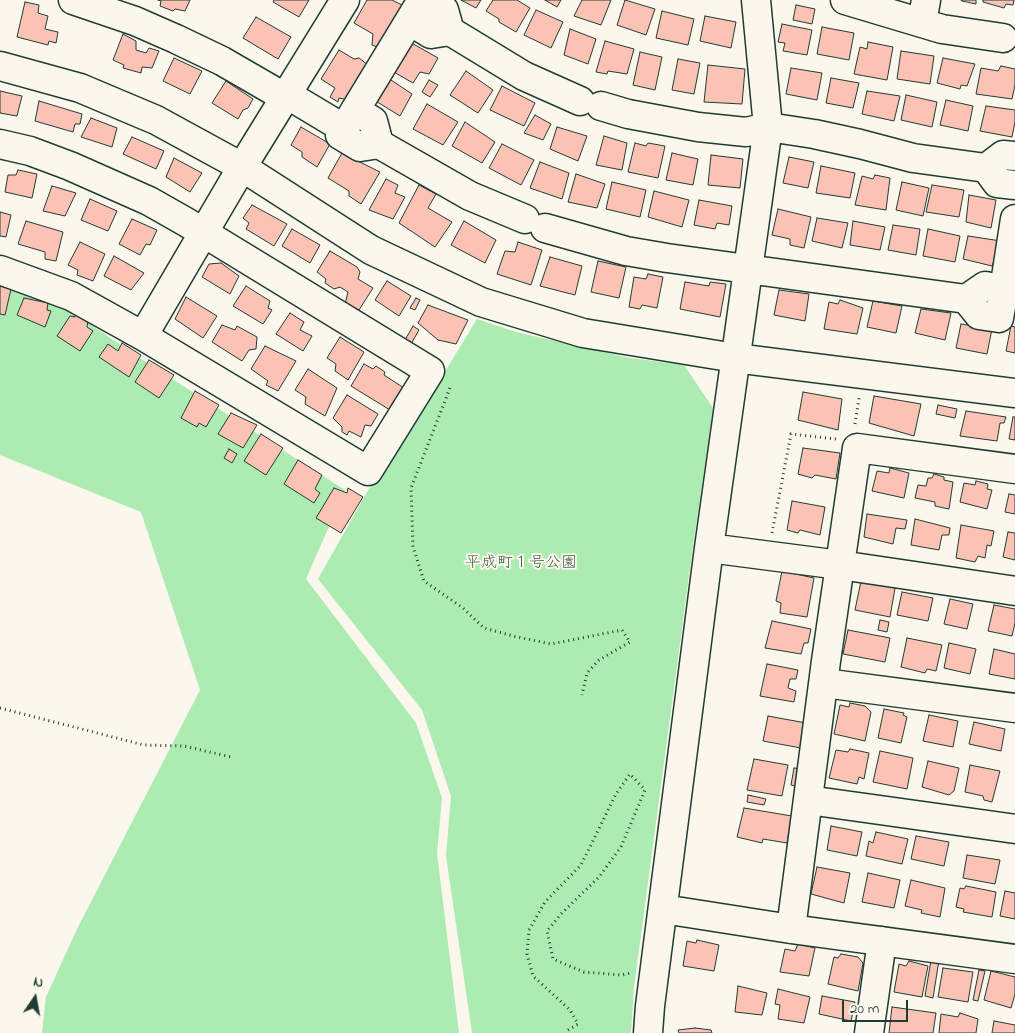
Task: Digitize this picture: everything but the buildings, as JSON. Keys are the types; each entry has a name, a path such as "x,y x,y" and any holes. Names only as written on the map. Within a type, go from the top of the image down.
{"street":[{"path":"73,0 136,21 222,61 287,96 349,119"},
{"path":"143,336 242,168 345,0"},
{"path":"428,0 444,10 450,30 524,76 590,104 628,114 698,127 746,132 768,127 860,144 913,158 986,168 997,183 1015,186"},
{"path":"648,1033 735,358 768,127 756,0"},
{"path":"845,0 924,11 942,29 1011,40"},
{"path":"450,30 431,34 416,10 340,135 360,147 379,144 470,196 535,223 626,250 667,258 966,299 980,315 999,318 1014,232"},
{"path":"0,66 80,88 156,120 242,168 372,250 481,302 583,333 735,358 1015,393"},
{"path":"0,144 30,151 78,169 149,202 204,233 430,371 368,471 143,336 71,296 0,270"},
{"path":"986,168 1003,154 1015,156"},
{"path":"791,929 856,444 1015,470"},
{"path":"710,548 1015,591"},
{"path":"824,683 1015,708"},
{"path":"808,800 1015,829"},
{"path":"663,909 791,929 1015,959"},
{"path":"870,1033 882,941"}],"path":[{"path":"430,371 451,387 411,488 413,547 424,581 463,608 484,628 513,636 551,644 622,630 630,642 600,660 586,673 582,695"},
{"path":"768,556 790,434 856,444 854,432 860,393"},
{"path":"0,708 144,745 184,746 231,757"},
{"path":"568,1030 578,1024 570,1010 533,976 527,954 529,930 545,902 581,865 616,794 630,774 645,790 621,847 599,877 562,913 547,931 553,959 584,972 622,975 639,970"}],"green space":[{"path":"0,262 135,355 345,490 306,579 416,723 442,798 437,853 459,1033 42,1033 46,997 77,929 200,690 141,512 0,455"},
{"name":"平成町１号公園","path":"477,319 516,332 630,358 684,365 713,408 634,987 631,1033 472,1033 446,856 451,796 422,710 318,579 371,485"}]}
